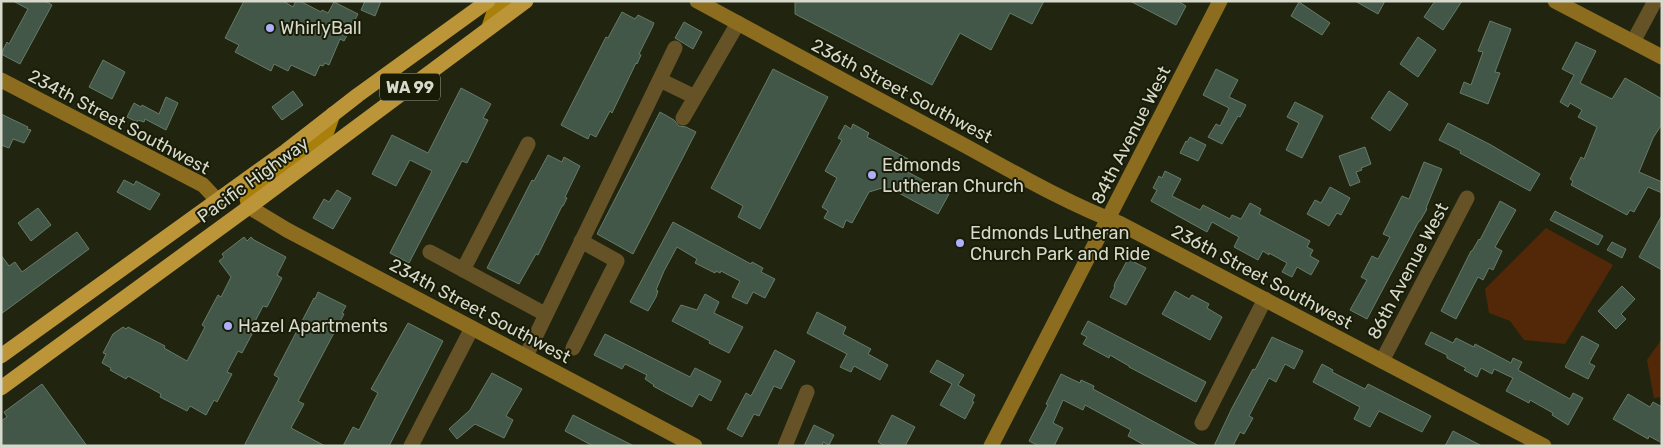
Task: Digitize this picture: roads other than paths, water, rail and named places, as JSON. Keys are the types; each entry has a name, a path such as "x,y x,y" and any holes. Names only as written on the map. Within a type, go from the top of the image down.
{"highway":[{"name":"Pacific Highway","path":"1,356 286,151 333,114 488,1"},
{"name":"Pacific Highway","path":"1,388 526,1"}],"main road":[{"path":"489,27 494,12 508,1"},
{"path":"249,207 246,194 327,131 333,114"}],"street":[{"name":"236th Street Southwest","path":"698,1 774,44 1097,215 1265,299 1544,446"},
{"name":"84th Avenue West","path":"991,446 1220,1"},
{"path":"1556,1 1662,57"},
{"path":"1633,42 1655,1"},
{"path":"683,118 738,23"},
{"path":"526,356 675,48"},
{"name":"234th Street Southwest","path":"1,80 203,185 217,200"},
{"path":"660,80 695,97"},
{"path":"463,270 528,144"},
{"name":"86th Avenue West","path":"1382,361 1468,198"},
{"name":"234th Street Southwest","path":"249,207 287,230 526,356 687,444"},
{"path":"573,348 616,261 581,241"},
{"path":"430,252 545,314"},
{"path":"1202,423 1265,299"},
{"path":"411,446 472,328"},
{"path":"785,446 807,392"}],"place":[{"name":"WhirlyBall","path":"270,28"},
{"name":"Edmonds Lutheran Church","path":"872,175"},
{"name":"Edmonds Lutheran Church Park and Ride","path":"960,243"},
{"name":"Hazel Apartments","path":"228,326"}]}
